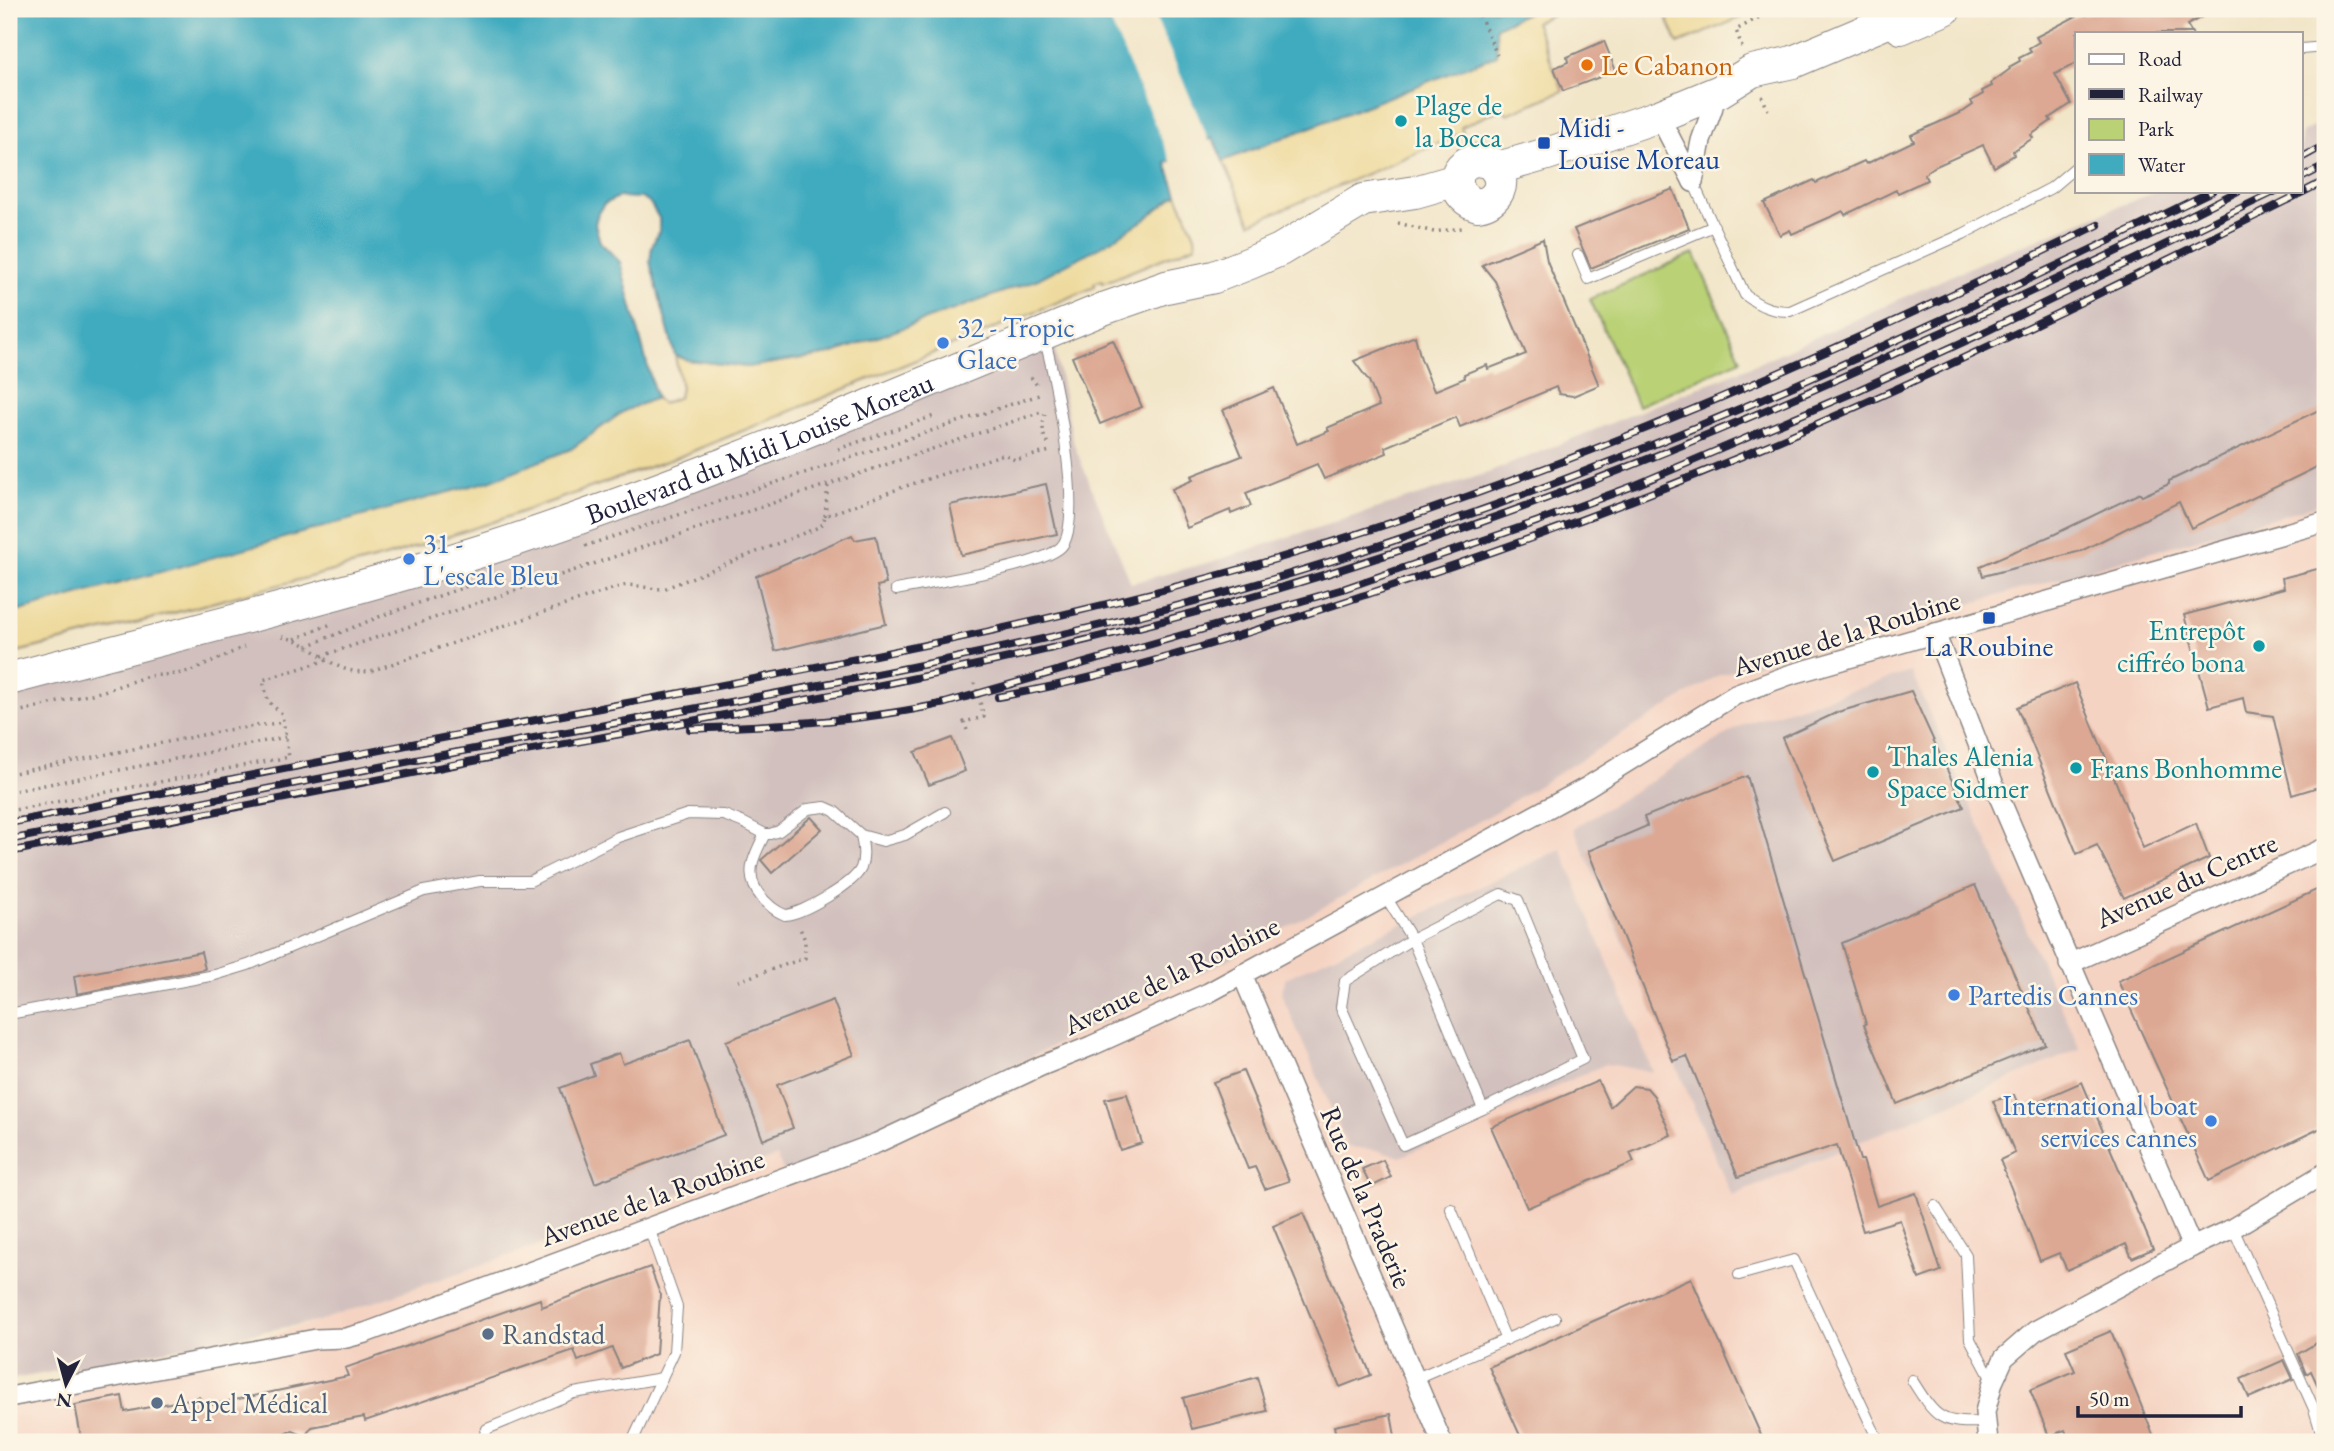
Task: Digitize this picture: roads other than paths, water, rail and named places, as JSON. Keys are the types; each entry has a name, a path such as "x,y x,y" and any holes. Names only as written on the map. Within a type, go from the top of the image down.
{"main road":[{"name":"Boulevard du Midi Louise Moreau","path":"1661,121 1720,91 1752,71 1793,62 1918,9"},
{"name":"Boulevard du Midi Louise Moreau","path":"9,679 305,602 498,545 718,466 1103,309 1166,287 1214,277 1250,263 1280,250 1330,220 1367,217 1452,196 1459,188 1470,203 1485,204 1497,195 1497,173 1505,166 1713,107 1945,9"}],"street":[{"path":"1693,182 1701,141 1713,107"},
{"path":"1661,121 1693,182"},
{"name":"Avenue de la Roubine","path":"9,1397 316,1339 346,1338 366,1333 877,1143 1041,1066 1208,993 1587,787 1735,695 1788,675 2325,522"},
{"path":"1935,633 1994,785 2192,1247"},
{"name":"Avenue du Centre","path":"2069,964 2325,848"},
{"name":"Rue de la Praderie","path":"1242,974 1442,1442"},
{"path":"1988,1442 1985,1412 1993,1382 2004,1358 2035,1331 2233,1228 2325,1173"}],"lane":[{"path":"2302,49 2325,47"},
{"path":"1693,182 1745,295 1775,311 1790,312 1963,233 2050,188 2075,168"},
{"path":"1578,255 1588,279 1714,226"},
{"path":"896,590 1021,564 1053,553 1063,545 1071,523 1067,461 1058,388 1043,333"},
{"path":"9,1014 237,969 424,891 480,881 530,881 618,837 688,814 724,815 765,834 779,831 808,809 815,807 834,811 861,835 872,840 894,839 945,813"},
{"path":"765,834 751,866 753,885 770,907 785,915 814,904 858,874 864,857 861,835"},
{"path":"1501,894 1518,900 1583,1059 1403,1145 1341,1007 1345,981 1412,939 1501,894"},
{"path":"1386,897 1412,939 1483,1109"},
{"path":"1935,1206 1966,1255 1970,1339 1993,1382"},
{"path":"1451,1209 1506,1340"},
{"path":"632,1441 674,1352 677,1307 649,1228"},
{"path":"2233,1228 2314,1409 2324,1442"},
{"path":"1739,1275 1794,1260 1879,1442"},
{"path":"1415,1380 1555,1318"},
{"path":"482,1442 487,1429 575,1394 662,1378"},
{"path":"1912,1380 1933,1413 1959,1423 1986,1422"}],"water":[{"path":"9,9 1535,9 1496,27 1497,55 1223,161 1213,138 1166,163 1177,194 1144,220 1105,244 1036,280 831,354 747,367 687,360 675,355 650,262 652,246 659,231 659,218 650,203 641,198 618,197 604,204 595,224 600,242 620,262 656,398 624,411 571,449 489,481 9,614"}],"railway":[{"path":"2302,157 2325,145"},
{"path":"2302,178 2325,166"},
{"path":"998,697 1093,677 1233,637 1463,562 1645,495 1810,427 1958,360 2325,181"},
{"path":"9,840 419,759 915,666 1093,627 1270,580 1512,499 1749,405 1981,301 2210,192"},
{"path":"9,852 963,668 1115,633 1322,576 1524,507 1724,428 2040,287 2236,192"},
{"path":"690,729 850,719 945,703 1340,590 1636,485 1852,393 2274,192"},
{"path":"9,823 892,652 1085,609 1276,559 1487,490 1694,409 1897,320 2098,225"}],"place":[{"name":"Le Cabanon","path":"1587,65"},
{"name":"Plage de la Bocca","path":"1401,121"},
{"name":"Midi - Louise Moreau","path":"1544,143"},
{"name":"32 - Tropic Glace","path":"943,343"},
{"name":"31 - L'escale Bleu","path":"409,559"},
{"name":"La Roubine","path":"1989,618"},
{"name":"Entrepôt ciffréo bona","path":"2259,646"},
{"name":"Frans Bonhomme","path":"2076,768"},
{"name":"Thales Alenia Space Sidmer","path":"1873,772"},
{"name":"Partedis Cannes","path":"1954,995"},
{"name":"International boat services cannes","path":"2211,1121"},
{"name":"Randstad","path":"488,1334"},
{"name":"Appel Médical","path":"157,1403"}]}
